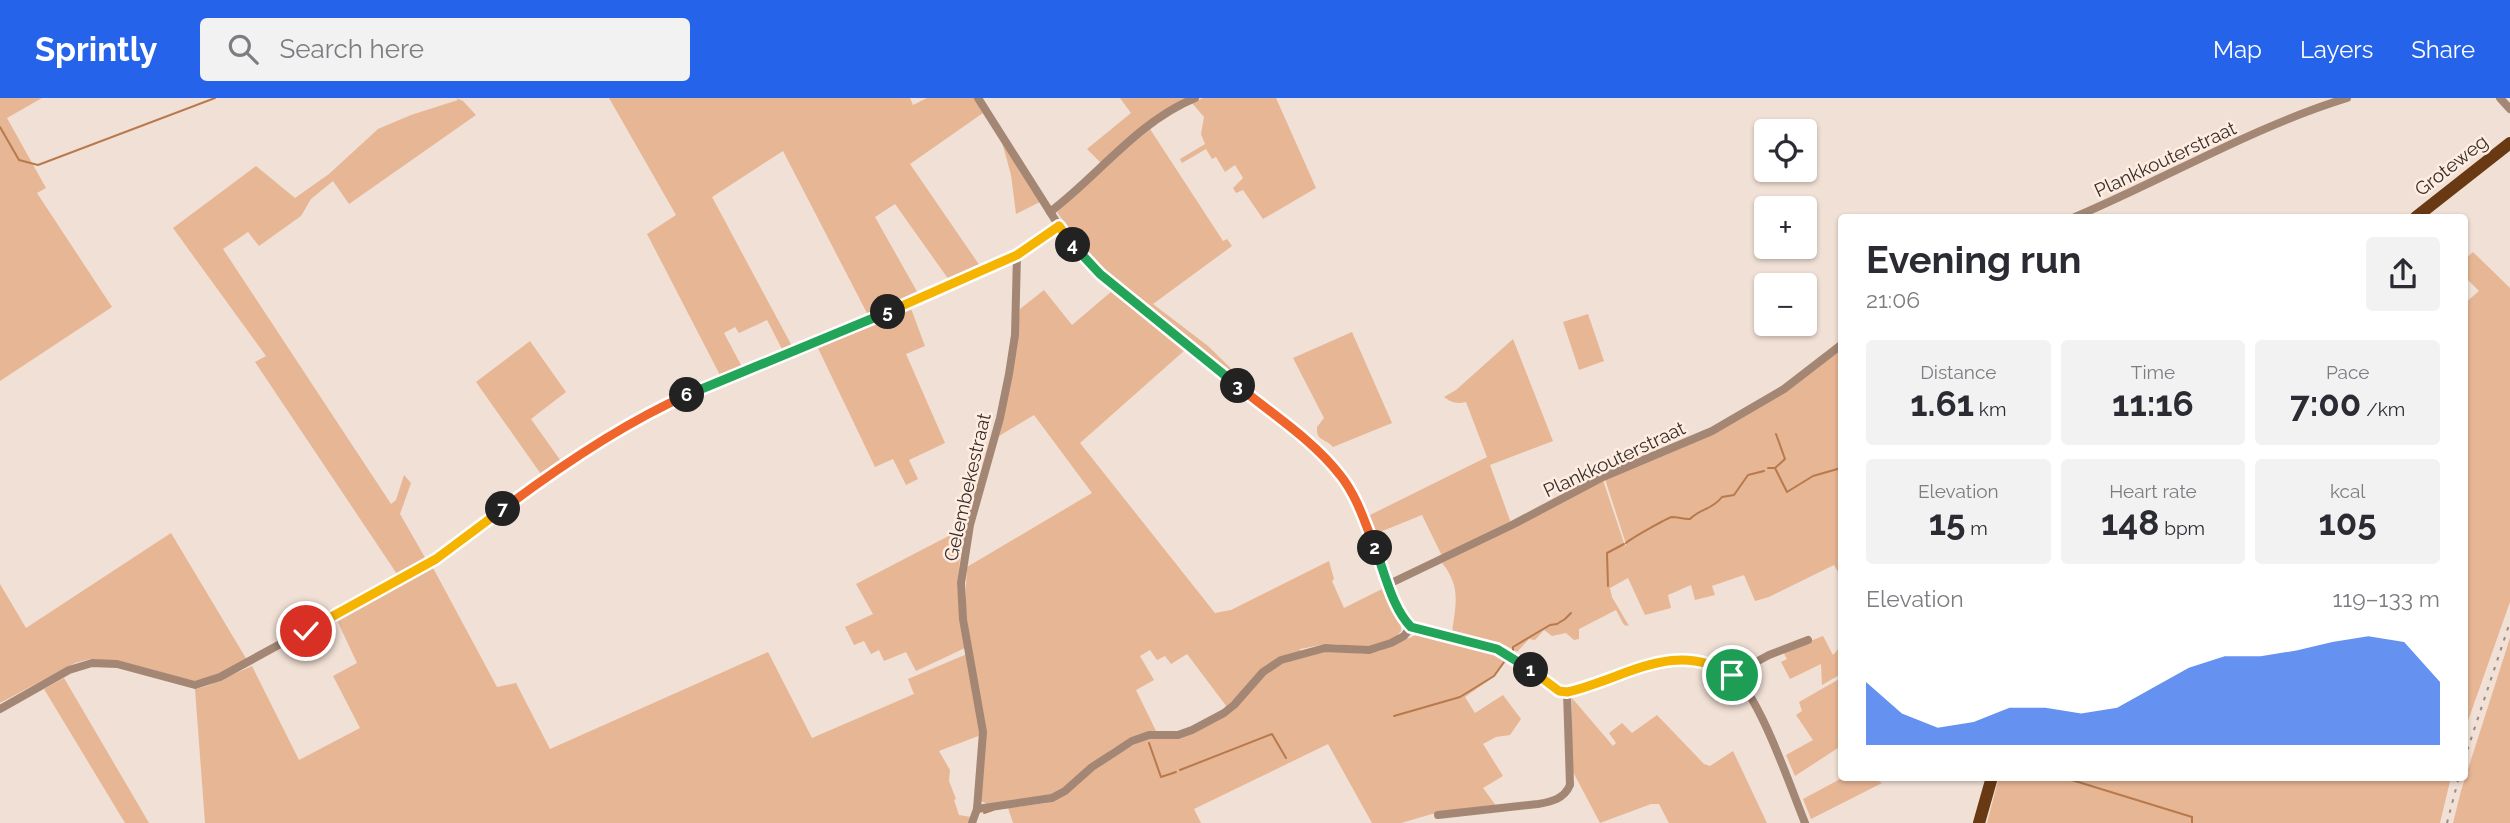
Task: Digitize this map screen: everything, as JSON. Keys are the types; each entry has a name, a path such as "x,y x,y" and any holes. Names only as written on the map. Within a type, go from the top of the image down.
{"main road":[{"name":"Groteweg","path":"2420,214 2510,143"},
{"path":"1979,823 1991,781"}],"street":[{"path":"978,98 1059,226 1100,274 1330,463 1349,488 1361,511 1404,619 1411,627 1497,649 1522,663 1559,691 1567,692 1671,660 1705,661 1732,675 1743,686 1762,721 1805,823"},
{"path":"1050,212 1149,123 1195,98"},
{"name":"Plankkouterstraat","path":"2082,214 2147,186 2234,143 2347,98"},
{"path":"2500,98 2510,109"},
{"path":"0,709 69,670 92,663 117,664 195,685 220,677 436,559 539,483 640,419 677,400 834,336 1017,255 1059,226"},
{"name":"Gelembekestraat","path":"972,823 977,809 983,732 963,619 961,583 970,525 1000,418 1009,374 1016,323 1017,255"},
{"name":"Plankkouterstraat","path":"1389,584 1512,525 1603,477 1712,431 1784,389 1838,347"},
{"path":"977,809 1052,798 1065,791 1092,766 1132,741 1149,735 1178,735 1192,730 1224,713 1263,672 1280,660 1325,648 1369,650 1404,636 1411,627"},
{"path":"1732,675 1769,654 1808,640"},
{"path":"1438,815 1550,802 1564,794 1570,785 1570,709 1567,692"}],"shaded area":[{"path":"0,98 42,98 7,118 46,188 37,193 112,307 0,381"},
{"path":"456,98 463,101 476,115 349,204 333,181 311,199 301,216 259,246 248,232 223,249 391,504 396,500 404,475 411,483 400,514 427,561 399,577 255,362 266,356 173,228 256,166 295,198 329,174 378,129 458,100"},
{"path":"609,98 910,98 913,105 927,98 974,98 983,113 910,164 980,266 949,280 895,204 875,217 919,295 869,317 783,151 712,197 793,348 783,351 767,320 739,333 735,327 724,333 742,367 721,377 647,234 676,215"},
{"path":"1120,98 1186,98 1152,119 1101,163 1087,149 1131,113"},
{"path":"1203,98 1276,98 1316,188 1263,219 1243,190 1236,193 1233,188 1243,178 1235,165 1225,172 1216,157 1212,159 1206,149 1182,163 1180,159 1205,144 1201,134 1204,117 1192,103"},
{"path":"1150,129 1223,241 1227,239 1232,246 1153,304 1208,346 1256,393 1114,280 1080,244 1057,212"},
{"path":"1002,142 1040,202 1016,214 1011,175"},
{"path":"2473,252 2510,288 2510,602 2468,721 2468,301 2479,291 2468,280 2468,256"},
{"path":"1044,290 1072,325 1112,291 1185,350 1080,443 1215,613 1231,610 1329,561 1334,579 1332,581 1344,608 1386,587 1401,631 1394,638 1379,645 1321,645 1300,649 1301,655 1336,650 1363,654 1380,651 1416,635 1508,658 1495,676 1465,697 1475,713 1503,695 1521,719 1510,735 1496,737 1483,744 1503,776 1483,788 1497,807 1432,814 1401,823 1372,823 1328,744 1194,809 1201,823 1013,823 1008,808 1047,803 1060,798 1102,763 1144,739 1166,739 1226,715 1254,677 1227,707 1187,654 1171,664 1165,656 1157,660 1150,650 1140,656 1154,680 1136,690 1157,733 1140,734 1112,749 1054,795 987,804 981,801 986,737 965,606 967,567 1092,493 1034,415 999,436 1013,373 1020,309"},
{"path":"910,306 925,346 906,354 945,443 909,460 918,479 906,485 893,459 875,467 817,346"},
{"path":"1588,314 1604,361 1579,370 1563,322"},
{"path":"1352,332 1392,423 1333,447 1318,435 1317,427 1324,418 1293,358"},
{"path":"1513,339 1553,441 1490,465 1511,523 1442,556 1422,515 1375,534 1368,516 1487,457 1466,402 1450,401 1444,397 1456,390"},
{"path":"530,341 566,392 531,419 563,464 543,477 476,382"},
{"path":"1838,350 1838,572 1834,565 1769,597 1755,601 1744,575 1712,586 1715,595 1695,600 1691,585 1668,595 1671,608 1645,615 1628,578 1610,588 1612,597 1629,626 1624,625 1616,610 1579,629 1579,639 1574,640 1566,633 1552,636 1544,630 1535,640 1529,639 1517,652 1505,645 1452,632 1455,588 1442,563 1603,480 1625,546 1605,479 1723,428"},
{"path":"966,527 957,587 965,648 916,671 906,652 884,661 879,650 871,654 864,641 854,645 845,627 873,614 856,584"},
{"path":"171,533 247,660 213,677 194,681 123,662 90,659 75,663 0,703 0,584 26,628"},
{"path":"432,566 497,687 516,683 550,749 768,652 812,738 914,694 908,679 967,654 981,735 939,751 950,770 949,781 959,815 971,817 969,823 205,823 195,689 252,666 299,760 360,728 333,676 357,663 336,618"},
{"path":"1823,636 1833,655 1838,649 1838,676 1822,685 1821,664 1790,679 1781,662 1787,659 1783,652"},
{"path":"2510,638 2510,823 2453,823 2464,781 2468,781 2468,769"},
{"path":"64,678 149,823 125,823 44,689"},
{"path":"1838,680 1838,748 1795,776 1786,755 1813,740 1796,715 1802,711 1799,702"},
{"path":"1572,698 1613,746 1616,743 1609,733 1622,723 1632,733 1657,715 1704,764 1710,766 1733,751 1767,823 1669,823 1659,804 1651,804 1600,823 1572,770"},
{"path":"1838,780 1882,783 1811,819 1803,799"},
{"path":"1998,781 2450,781 2440,823 1987,823"}],"waterway":[{"path":"0,127 19,160 38,165 215,98"},
{"path":"1775,468 1785,459 1776,434"},
{"path":"1768,468 1775,468 1787,492 1813,476 1838,469"},
{"path":"1626,543 1672,517 1690,519 1722,497 1734,495 1748,475 1764,471"},
{"path":"1608,586 1607,553 1624,544"},
{"path":"1513,650 1513,647 1550,625 1557,624 1571,613"},
{"path":"1394,716 1460,697 1494,676 1507,658"},
{"path":"1180,770 1272,734 1286,758"},
{"path":"1149,743 1161,777 1176,772"},
{"path":"2075,781 2192,817 2192,823"},
{"path":"984,813 993,810"}],"railway":[{"path":"2468,748 2510,622"},
{"path":"2447,823 2458,781"}],"route":[{"path":"306,631 436,559 539,483 640,419 707,386 834,336 1017,255 1059,226 1100,274 1313,447 1340,475 1361,511 1398,607 1411,627 1507,653 1559,691 1578,690 1608,678 1671,660 1705,661 1732,675"}]}
